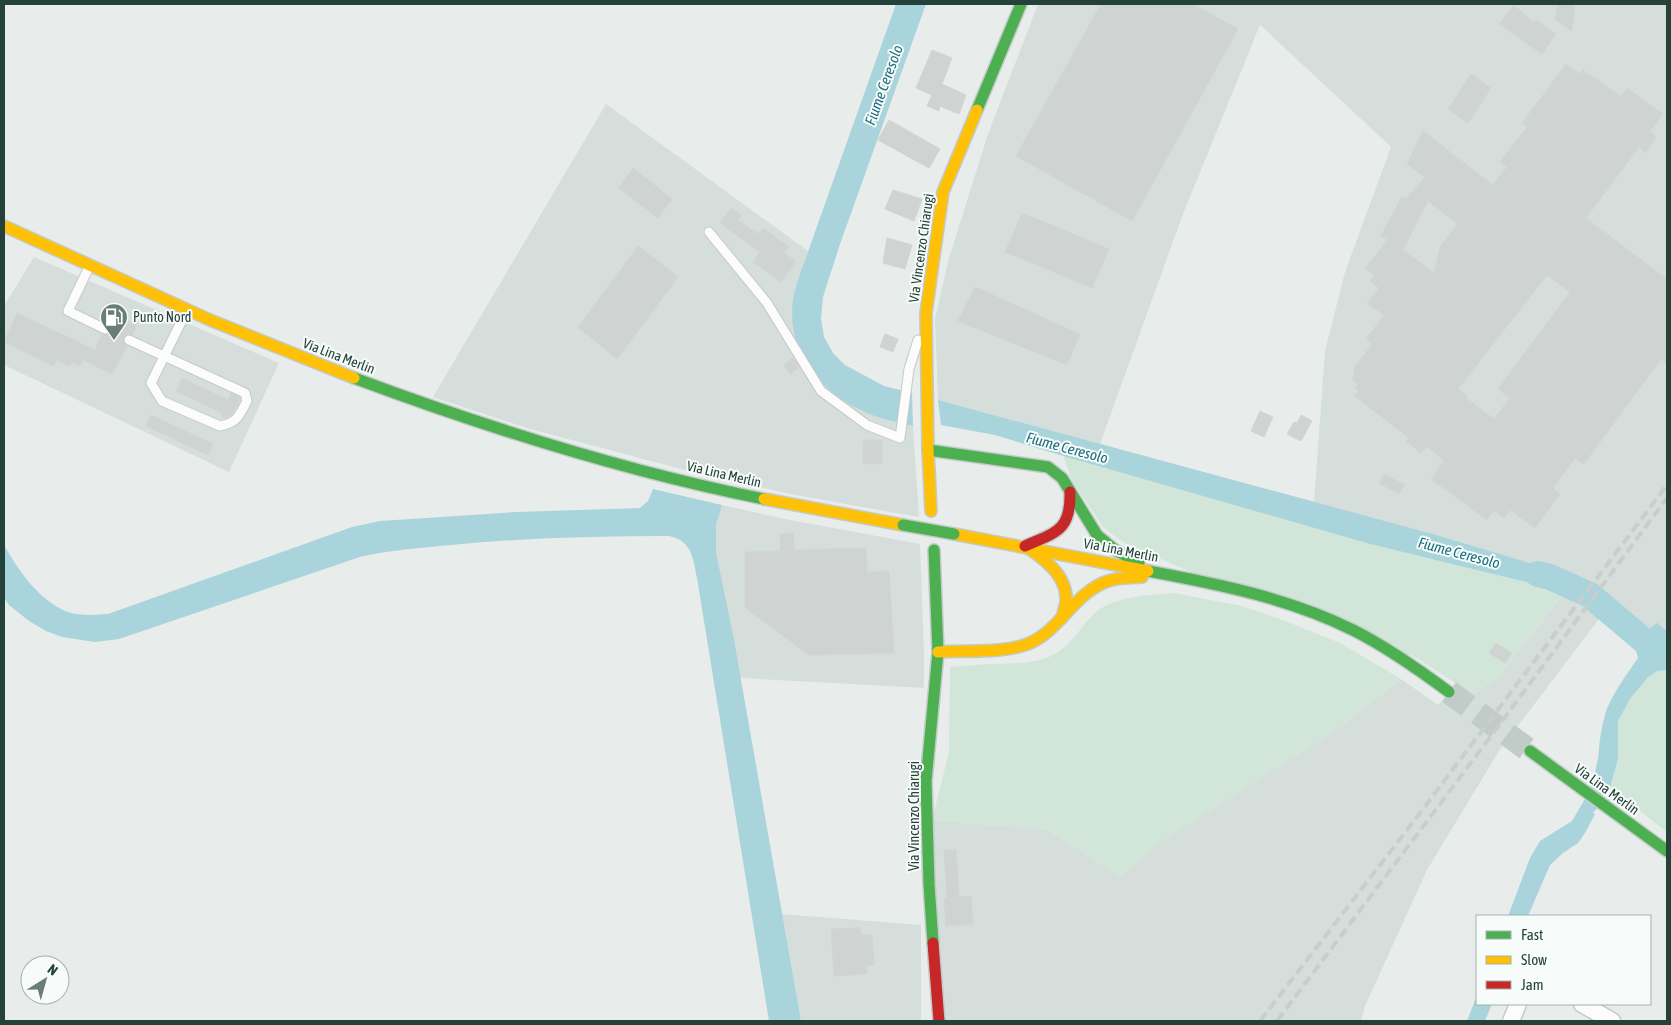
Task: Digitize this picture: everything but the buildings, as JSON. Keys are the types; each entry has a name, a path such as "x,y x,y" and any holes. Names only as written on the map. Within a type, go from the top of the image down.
{"main road":[{"name":"Via Vincenzo Chiarugi","path":"931,511 926,313 943,192 1021,4"},
{"name":"Via Lina Merlin","path":"4,226 187,310 315,364 471,420 637,468 734,493 1025,546 1255,593 1285,602 1342,625 1380,644 1449,692"},
{"path":"928,450 1048,467 1062,478 1098,535 1115,550 1134,561 1173,576"},
{"path":"1025,546 1057,531 1065,524 1070,512 1070,492"},
{"path":"1025,546 1042,557 1055,569 1063,583 1066,600 1062,618"},
{"name":"Via Vincenzo Chiarugi","path":"934,550 938,652 926,781 929,884 939,1021"},
{"path":"938,652 1005,648 1028,644 1051,630 1081,597 1102,583 1121,578 1173,576"},
{"name":"Via Lina Merlin","path":"1530,751 1667,851"}],"street":[{"path":"1511,1021 1518,1005"},
{"path":"1584,1005 1612,1021"}],"lane":[{"path":"709,232 767,304 821,391 867,425 900,438 909,369 926,313"},
{"path":"90,265 68,310 105,329"},
{"path":"129,340 164,356 245,393 247,401 237,420 220,426 162,401 151,383 164,356 187,310"}],"shaded area":[{"path":"1038,4 1667,4 1667,631 1657,624 1649,629 1614,599 1499,751 1427,870 1365,1006 1361,1021 940,1021 932,820 1047,829 1119,876 1165,839 1337,729 1401,679 1438,705 1457,685 1472,694 1497,678 1577,577 1433,534 1314,502 1325,351 1345,272 1391,147 1260,25 1183,214 1100,444 938,400 935,319 949,258 988,134"},
{"path":"606,104 808,251 793,298 810,369 825,388 848,403 867,413 913,426 919,517 790,494 685,470 530,429 433,397"},
{"path":"34,257 279,363 229,472 4,365 4,306"},
{"path":"722,505 785,519 920,544 924,688 740,678 716,552 716,525"},
{"path":"782,914 921,925 921,1021 801,1021"}],"green space":[{"path":"1063,456 1370,544 1564,593 1497,678 1472,694 1415,657 1179,567 1121,541 1103,527 1072,480"},
{"path":"1174,593 1242,606 1280,619 1340,643 1401,679 1337,729 1166,839 1119,876 1047,829 932,820 949,752 950,667 1021,663 1046,658 1068,644 1090,618 1104,607 1133,597"},
{"path":"1667,670 1667,832 1610,788 1618,759 1618,721 1630,699 1648,677 1657,671"}],"water":[{"path":"896,4 926,4 840,244 823,297 821,319 824,337 833,353 845,365 884,386 912,393 913,426 871,414 848,404 833,393 809,368 795,336 792,318 793,299 799,277"},
{"path":"938,400 1433,534 1577,577 1564,593 1370,544 995,435 941,425"},
{"path":"653,489 722,505 716,525 716,552 734,640 801,1021 769,1021 697,578 690,551 677,538 669,536 642,536 533,539 428,547 371,555 360,557 119,639 95,642 62,637 46,631 29,621 9,605 4,598 4,545 16,565 48,601 68,612 93,615 108,614 352,527 380,521 517,512 640,508 648,501"},
{"path":"1614,599 1649,629 1657,623 1667,631 1667,670 1657,671 1648,677 1630,699 1618,721 1618,759 1610,788 1598,777 1599,746 1603,723 1607,708 1615,693 1638,658 1634,643 1601,617"},
{"path":"1582,804 1595,814 1578,843 1550,865 1528,915 1508,915 1530,858 1540,841 1572,821"},
{"path":"1476,998 1476,1005 1492,1005 1485,1021 1467,1021"}],"waterway":[{"name":"Fiume Ceresolo","path":"1538,574 1550,577 1590,595 1649,645 1667,654"},
{"path":"1590,805 1601,782 1605,761"}],"tunnel":[{"path":"1449,692 1530,751"}],"railway":[{"path":"1260,1021 1420,813 1667,485"},
{"path":"1277,1021 1667,498"}],"traffic: fast":[{"path":"977,110 1021,4"},
{"path":"354,378 455,414 557,447 608,462 764,499"},
{"path":"928,450 1048,467 1062,478 1097,535 1115,550 1139,563"},
{"path":"903,525 954,534"},
{"path":"933,943 926,781 938,652 934,550"},
{"path":"1148,571 1253,593 1329,619 1378,644 1449,692"},
{"path":"1530,751 1667,851"}],"traffic: slow":[{"path":"931,511 926,313 943,192 977,110"},
{"path":"4,226 210,320 354,378"},
{"path":"764,499 903,525"},
{"path":"954,534 1148,571"},
{"path":"1031,550 1050,565 1064,585 1066,602 1062,618"},
{"path":"938,652 1009,649 1030,643 1051,629 1086,593 1096,586 1116,579 1142,577"}],"traffic: jam":[{"path":"1025,546 1060,528 1068,515 1070,492"},
{"path":"933,943 939,1021"}],"place":[{"name":"Punto Nord","path":"114,341"}]}
